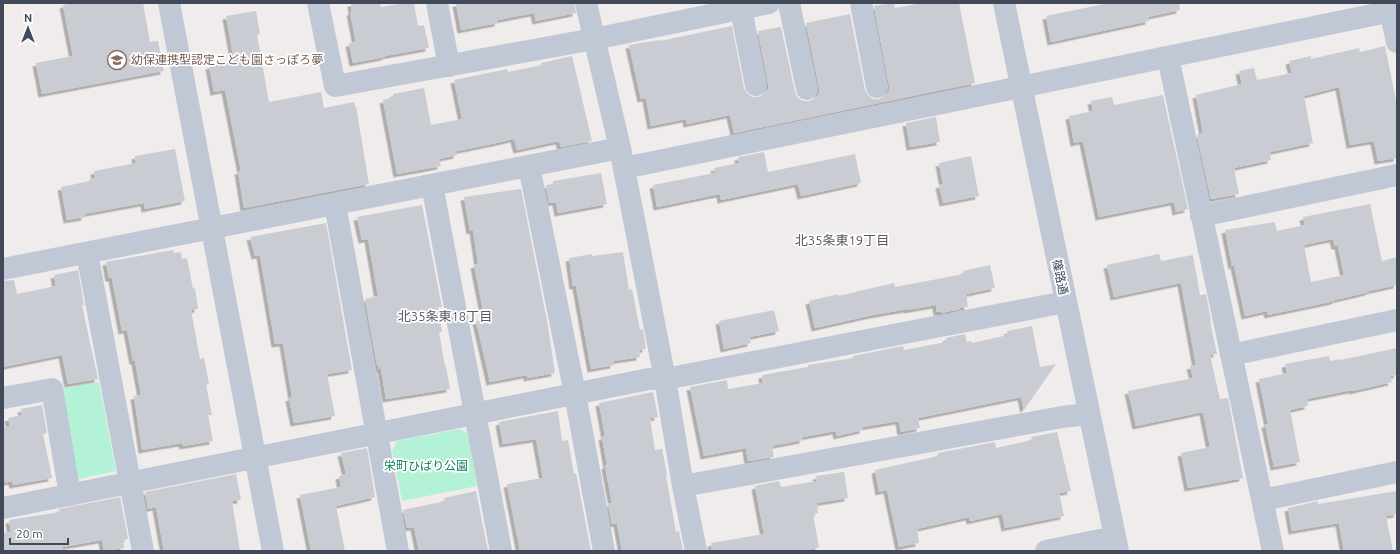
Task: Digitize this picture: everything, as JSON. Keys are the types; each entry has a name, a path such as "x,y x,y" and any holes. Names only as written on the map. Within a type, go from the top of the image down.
{"street":[{"path":"169,3 274,551"},
{"path":"318,3 335,86 594,39 715,8 741,9 769,3"},
{"path":"437,3 449,66"},
{"path":"586,3 622,158 665,379 683,486 696,551"},
{"path":"789,3 807,89"},
{"path":"861,3 878,87"},
{"name":"篠路通","path":"1004,3 1116,544"},
{"path":"741,9 756,84"},
{"path":"3,269 529,166 622,158 1021,87 1394,11 1397,42"},
{"path":"1168,57 1273,551"},
{"path":"529,166 575,394 604,551"},
{"path":"1201,216 1397,175"},
{"path":"432,185 501,551"},
{"path":"335,204 398,551"},
{"path":"87,253 143,551"},
{"path":"3,508 649,379 665,379 1065,302"},
{"path":"1231,355 1397,320"},
{"path":"3,398 52,389 70,495"},
{"path":"683,486 1062,417 1089,414"},
{"path":"1263,500 1397,472"},
{"path":"1046,551 1116,544"}],"green space":[{"path":"99,382 116,471 74,480 60,389"},
{"name":"栄町ひばり公園","path":"460,429 468,434 477,486 402,501 392,451 397,441"}],"building":[{"path":"72,3 143,3 150,42 158,41 164,71 42,94 36,63 73,56 63,5"},
{"path":"351,3 380,3 381,7 414,3 418,26 424,25 429,48 353,63 349,43 356,42 350,12 352,12"},
{"path":"456,3 574,3 576,13 536,21 534,13 498,20 498,23 461,30"},
{"path":"894,3 895,8 922,3 959,3 975,83 734,133 730,115 687,124 686,119 651,126 646,98 641,99 629,45 660,41 732,26 744,88 752,97 758,97 764,94 768,89 768,83 758,31 781,27 795,92 797,97 803,101 809,101 816,98 819,93 819,87 806,23 850,14 865,90 873,99 879,99 885,96 889,91 889,85 874,6"},
{"path":"1109,3 1179,3 1180,10 1148,17 1149,21 1051,42 1046,16"},
{"path":"256,11 260,34 257,35 269,102 321,92 324,108 354,102 356,106 369,184 244,208 238,171 241,171 225,90 214,92 209,66 234,61 226,16"},
{"path":"1385,46 1397,105 1397,158 1378,161 1374,141 1350,145 1339,87 1304,96 1313,143 1270,152 1271,160 1234,168 1239,194 1211,199 1197,135 1203,133 1196,95 1242,84 1239,71 1254,68 1257,80 1292,73 1289,61 1311,56 1311,59 1359,48 1360,52"},
{"path":"572,56 592,141 561,147 559,141 517,150 514,139 457,151 457,155 439,159 441,166 397,174 383,100 393,98 393,94 424,88 431,125 462,119 454,80 507,69 508,72 542,65 541,63"},
{"path":"1163,95 1188,209 1176,212 1174,202 1099,217 1083,141 1074,143 1069,116 1093,111 1091,101 1112,97 1114,105"},
{"path":"936,117 940,142 910,147 906,123"},
{"path":"175,149 185,201 145,209 144,203 84,214 85,217 67,220 61,187 90,181 89,179 95,178 94,171 136,163 135,156"},
{"path":"764,152 768,172 855,154 861,183 801,196 798,184 721,200 720,194 657,207 653,185 715,173 714,168 739,163 738,157"},
{"path":"971,156 979,196 943,203 939,185 943,184 939,163"},
{"path":"601,173 607,204 558,213 556,202 549,203 546,185 553,184 553,181"},
{"path":"521,189 548,326 555,373 527,378 527,375 490,382 476,321 485,320 474,265 478,264 473,230 470,231 464,197"},
{"path":"1370,204 1382,261 1397,257 1397,285 1335,301 1268,315 1267,311 1245,316 1234,265 1232,266 1225,230 1275,222 1277,231 1305,225 1303,217","holes":["1333,239 1335,246 1338,246 1344,275 1311,282 1304,245"]},
{"path":"422,205 442,307 438,307 442,332 439,332 450,389 386,399 381,369 379,369 377,365 365,299 378,296 368,239 362,240 357,217"},
{"path":"326,223 352,370 327,374 335,416 294,423 289,398 292,397 283,343 275,344 260,255 255,256 250,237"},
{"path":"173,250 174,253 181,252 182,259 187,258 193,289 195,288 198,309 191,310 200,359 204,358 209,384 206,385 212,415 208,415 213,441 183,446 182,443 142,450 134,396 141,395 135,361 133,361 127,330 122,331 112,278 109,278 106,262"},
{"path":"623,252 629,290 632,289 640,330 643,329 646,349 639,350 640,357 613,361 614,365 591,369 576,286 573,286 569,258 592,254 592,256"},
{"path":"1159,254 1161,261 1193,255 1200,295 1206,294 1217,354 1210,355 1220,399 1228,398 1243,478 1188,488 1181,453 1210,447 1203,412 1136,426 1128,391 1193,378 1190,366 1196,365 1181,283 1114,297 1107,265"},
{"path":"990,265 995,288 966,294 968,307 941,313 937,312 936,305 873,315 815,328 809,301 894,283 895,287 964,274 963,271"},
{"path":"78,270 84,305 82,305 98,379 68,384 62,355 3,367 3,281 14,280 17,294 56,286 54,275"},
{"path":"774,310 779,331 750,337 751,343 724,349 719,321"},
{"path":"1032,326 1040,367 1056,364 1024,410 1021,397 918,418 920,428 901,432 899,421 863,427 863,430 837,436 836,431 803,437 803,440 772,446 774,457 748,461 746,448 704,456 690,387 727,380 728,389 763,383 762,375 808,367 808,365 853,358 853,356 903,346 904,350 946,342 946,338 965,334 967,342 971,341 972,343 1008,335 1007,331"},
{"path":"1397,348 1397,375 1390,376 1392,382 1307,399 1308,406 1290,410 1300,462 1274,467 1265,424 1268,424 1259,379 1287,373 1285,364 1329,356 1330,361 1340,360"},
{"path":"653,392 658,417 650,418 655,450 662,449 676,532 679,531 683,551 622,551 617,523 612,524 608,504 612,503 605,466 607,465 602,437 605,436 599,403"},
{"path":"42,405 47,433 43,434 52,478 13,485 12,481 3,483 3,427 10,426 8,418 22,415 21,409"},
{"path":"558,411 562,441 568,440 574,474 576,473 591,551 520,551 507,484 543,478 536,439 503,444 499,422"},
{"path":"1057,432 1071,491 1059,493 1064,516 1005,528 1002,514 970,521 969,517 917,529 919,543 899,547 887,490 879,492 875,470 938,456 938,453 995,442 996,448 1032,440 1031,437"},
{"path":"367,448 375,497 336,506 345,551 311,551 300,495 341,487 339,476 346,474 341,453"},
{"path":"844,472 848,498 817,503 818,513 813,514 819,548 798,551 712,551 711,543 764,534 755,486 779,481 781,487 817,481 816,476"},
{"path":"236,474 241,500 232,501 240,551 164,551 156,507 148,509 145,492"},
{"path":"476,491 488,551 419,551 414,527 407,528 403,510 445,501 444,498"},
{"path":"1397,491 1397,514 1386,516 1393,551 1344,551 1339,523 1292,531 1288,508 1318,501 1318,504"},
{"path":"120,497 128,539 123,540 124,548 104,551 102,540 62,547 63,551 3,551 3,533 11,532 9,520 60,512 59,509"}],"place":[{"name":"幼保連携型認定こども園さっぽろ夢","path":"117,60"}],"district":[{"name":"北35条東19丁目","path":"842,240"},
{"name":"北35条東18丁目","path":"445,316"}]}
